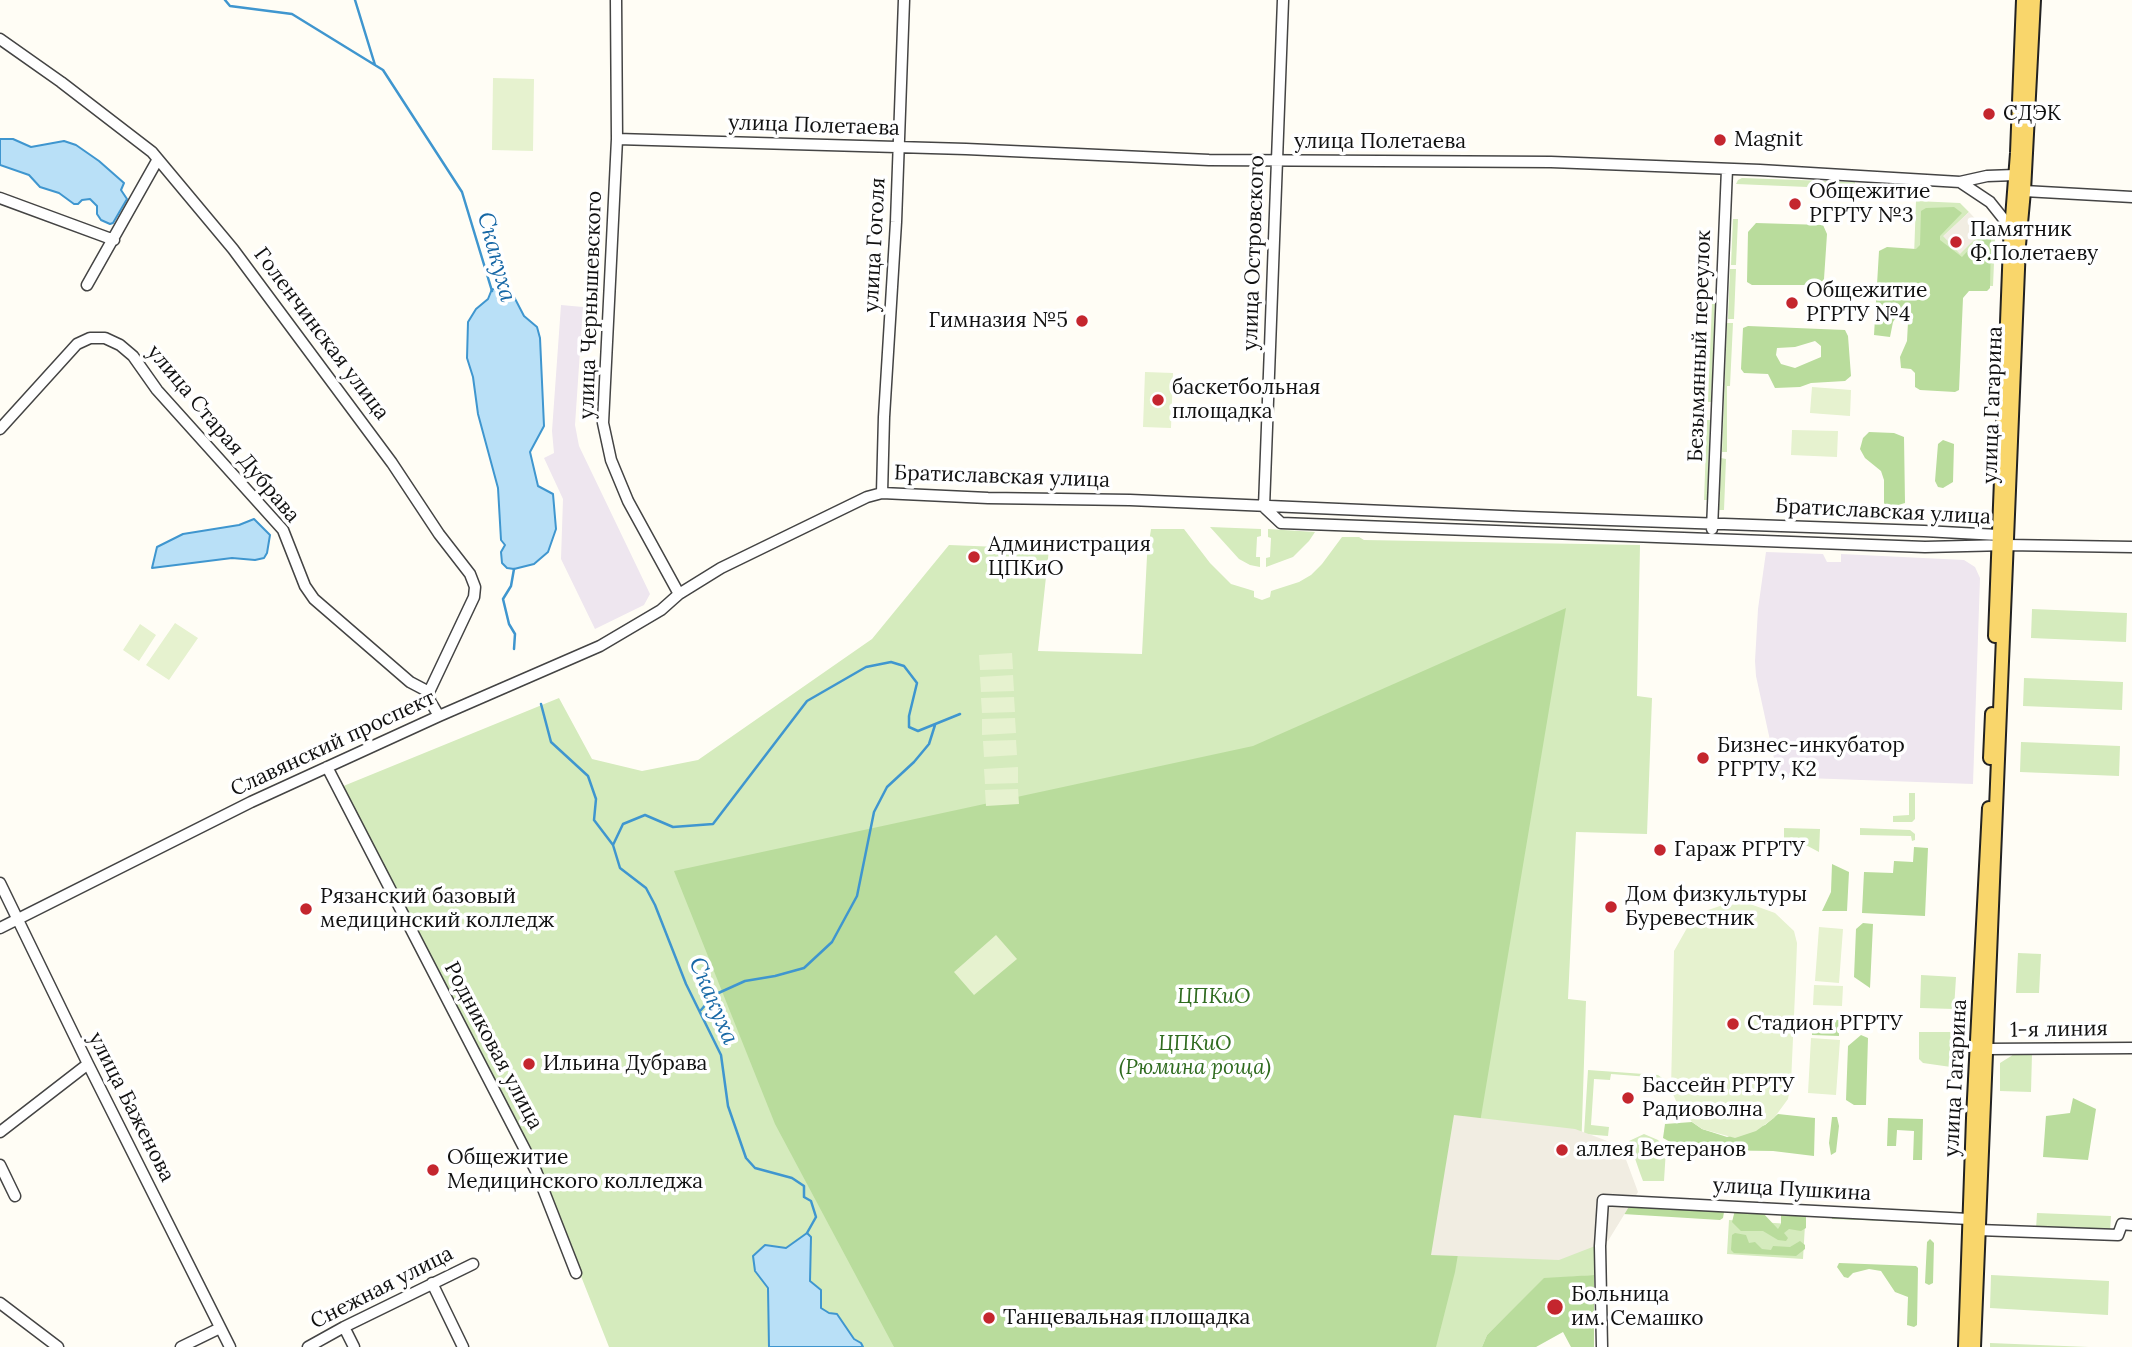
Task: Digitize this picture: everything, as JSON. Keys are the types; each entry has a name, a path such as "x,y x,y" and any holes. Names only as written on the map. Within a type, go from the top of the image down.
{"main road":[{"name":"улица Гагарина","path":"1965,1347 1987,1049 2010,234 2023,0"},
{"name":"улица Гагарина","path":"2001,542 2034,0"},
{"path":"2024,191 2015,175 2026,152"},
{"name":"улица Гагарина","path":"1974,1347 1975,1223 1993,812"}],"street":[{"name":"улица Чернышевского","path":"616,0 617,139 603,423 611,460 628,501 679,593"},
{"name":"улица Гоголя","path":"882,492 904,0"},
{"name":"улица Островского","path":"1264,507 1283,0"},
{"name":"Голенчинская улица","path":"0,39 152,152 233,248 310,350 470,574 475,587 474,597 429,692"},
{"name":"улица Полетаева","path":"617,139 1209,160 1551,162 1960,182 1987,176 2015,175"},
{"path":"87,285 158,159"},
{"name":"Безымянный переулок","path":"1712,524 1727,169"},
{"path":"1960,182 1990,202 2006,222 2010,234"},
{"path":"2024,191 2132,197"},
{"path":"0,198 114,240"},
{"name":"улица Старая Дубрава","path":"0,429 77,344 90,338 105,338 120,345 133,356 157,390 282,530 305,586 314,599 410,682 429,692"},
{"name":"Братиславская улица","path":"679,593 764,546 882,492 1712,524 2001,542"},
{"name":"Братиславская улица","path":"1264,507 1281,523 1925,547 2001,542"},
{"path":"1712,524 1713,538"},
{"path":"2001,542 2132,547"},
{"name":"Славянский проспект","path":"0,928 251,802 600,646 661,610 679,593"},
{"path":"429,692 430,701 439,716"},
{"name":"Родниковая улица","path":"327,767 537,1171 576,1273"},
{"name":"улица Баженова","path":"0,883 230,1347"},
{"name":"1-я линия","path":"1987,1049 2132,1048"},
{"path":"0,1132 88,1064"},
{"path":"0,1166 15,1196"},
{"name":"улица Пушкина","path":"1602,1347 1600,1246 1603,1200 1975,1223 2118,1236 2122,1224 2132,1225"},
{"name":"Снежная улица","path":"308,1347 473,1264"},
{"path":"432,1283 463,1347"},
{"path":"0,1303 58,1347"},
{"path":"344,1327 354,1347"},
{"path":"181,1347 220,1328"}],"shaded area":[{"path":"1969,212 1985,229 1960,254 1943,236"},
{"path":"561,305 583,307 575,425 579,446 650,594 644,605 595,629 561,559 563,499 544,458 554,453 552,431"},
{"path":"1766,552 1823,554 1827,562 1841,562 1841,554 1964,560 1975,567 1980,578 1973,784 1778,777 1755,661 1758,609"},
{"path":"1454,1115 1575,1129 1621,1146 1638,1192 1608,1241 1559,1260 1431,1255"}],"green space":[{"path":"493,78 534,79 533,151 492,150"},
{"path":"1742,178 1855,182 1855,189 1736,184"},
{"path":"1916,201 1960,203 1969,212 1944,236 1960,253 1985,229 1995,239 1993,286 1913,284"},
{"path":"1954,207 1962,213 1940,236 1940,240 1962,257 1982,236 1986,235 1991,239 1990,288 1987,291 1969,291 1963,298 1959,390 1920,390 1915,387 1915,373 1911,369 1901,368 1900,357 1907,341 1906,316 1898,314 1890,337 1874,335 1879,251 1887,247 1916,249 1920,245 1921,211 1926,208"},
{"path":"1733,219 1738,219 1736,265 1731,265"},
{"path":"1756,223 1823,225 1827,234 1824,279 1819,285 1752,285 1747,282 1748,232"},
{"path":"1730,269 1736,269 1734,319 1728,319"},
{"path":"1712,304 1715,304 1711,402 1708,402"},
{"path":"1727,323 1733,323 1730,386 1727,386 1727,452 1722,452"},
{"path":"1743,328 1845,330 1848,336 1851,376 1845,381 1775,388 1768,374 1744,373 1741,369","holes":["1815,341 1821,346 1821,357 1795,368 1781,364 1776,355 1777,348 1795,347"]},
{"name":"баскетбольная площадка","path":"1145,372 1173,373 1171,428 1143,427"},
{"path":"1812,387 1851,390 1850,416 1810,413"},
{"path":"1707,420 1710,420 1707,500 1704,500"},
{"path":"1792,430 1838,431 1837,457 1791,455"},
{"path":"1869,432 1894,433 1904,437 1905,503 1888,508 1884,503 1884,480 1881,471 1865,458 1860,449 1863,438"},
{"path":"1943,440 1954,444 1953,482 1943,488 1938,487 1935,481 1938,444"},
{"path":"1721,458 1726,459 1724,510 1719,510"},
{"path":"1210,527 1261,529 1261,536 1257,537 1256,557 1260,557 1260,567 1239,559"},
{"name":"ЦПКиО","path":"1151,529 1184,529 1210,563 1231,584 1254,591 1254,597 1262,600 1270,597 1271,591 1311,575 1342,537 1359,537 1364,540 1640,545 1637,696 1652,698 1647,834 1576,832 1568,999 1586,1001 1581,1154 1594,1244 1594,1275 1544,1279 1487,1335 1482,1347 863,1347 854,1339 837,1314 821,1308 810,1281 811,1238 800,1239 786,1248 765,1245 755,1271 768,1288 769,1347 609,1347 539,1170 341,787 559,698 592,759 642,771 698,760 872,639 949,545 1049,549 1038,651 1142,654"},
{"path":"1268,529 1315,532 1293,557 1266,567 1266,558 1270,557 1271,538 1268,537"},
{"name":"ЦПКиО (Рюмина роща)","path":"1566,608 1455,1272 1436,1347 894,1347 775,1124 674,871 1253,746"},
{"path":"2032,609 2127,613 2126,642 2031,638"},
{"path":"175,623 198,638 169,680 146,665"},
{"path":"140,624 156,635 139,661 123,650"},
{"path":"1012,653 1013,669 980,670 979,655"},
{"path":"1013,675 1014,691 981,692 980,677"},
{"path":"2024,678 2123,682 2122,710 2023,706"},
{"path":"1014,697 1015,712 982,713 981,698"},
{"path":"1015,718 1016,733 982,735 982,719"},
{"path":"1016,740 1017,755 984,757 983,741"},
{"path":"2021,742 2120,746 2119,776 2020,772"},
{"path":"1018,767 1018,783 985,784 984,769"},
{"path":"1018,789 1019,804 986,806 985,790"},
{"path":"1909,793 1915,793 1915,819 1912,822 1893,822 1893,816 1909,815"},
{"path":"1784,828 1820,829 1819,852 1802,843 1784,842"},
{"path":"1860,828 1910,830 1915,834 1915,840 1912,841 1911,836 1860,835"},
{"path":"1914,847 1928,848 1925,916 1862,913 1864,872 1893,873 1894,861 1913,862"},
{"path":"1832,864 1849,872 1847,911 1822,911 1831,892"},
{"name":"Стадион РГРТУ","path":"1750,904 1775,913 1794,931 1797,943 1791,1083 1788,1099 1774,1118 1756,1131 1735,1138 1702,1129 1692,1122 1677,1103 1671,1090 1674,951 1687,928 1708,910 1723,905"},
{"path":"1863,923 1873,924 1870,988 1854,977 1856,929"},
{"path":"1819,927 1843,929 1839,983 1815,981"},
{"path":"996,935 1017,959 974,995 954,972"},
{"path":"2018,953 2041,954 2039,993 2016,993"},
{"path":"1921,975 1956,977 1954,1009 1920,1008"},
{"path":"1814,985 1843,986 1842,1006 1813,1005"},
{"path":"1813,1019 1839,1020 1839,1036 1812,1035"},
{"path":"1919,1032 1952,1032 1951,1067 1923,1063 1919,1059"},
{"path":"1861,1035 1868,1038 1866,1105 1854,1105 1846,1100 1848,1046"},
{"path":"1811,1038 1840,1040 1836,1095 1808,1093"},
{"path":"2016,1053 2032,1053 2031,1092 2000,1091 2000,1063"},
{"path":"1588,1070 1658,1075 1662,1078 1611,1074 1610,1080 1594,1079 1591,1125 1609,1127 1608,1136 1584,1134"},
{"path":"2073,1098 2096,1109 2088,1160 2043,1157 2046,1116 2070,1113"},
{"path":"1778,1114 1815,1118 1814,1156 1773,1151 1700,1150 1676,1145 1663,1138 1665,1124 1692,1122 1702,1129 1727,1137 1765,1125"},
{"path":"1832,1117 1837,1117 1839,1126 1836,1152 1831,1155 1829,1143"},
{"path":"1888,1118 1923,1119 1922,1160 1913,1160 1914,1131 1897,1130 1896,1146 1887,1146"},
{"path":"1644,1134 1658,1140 1666,1149 1664,1181 1643,1181 1629,1141"},
{"path":"1621,1206 1724,1212 1720,1220 1623,1214"},
{"path":"1735,1210 1763,1213 1778,1229 1781,1213 1806,1214 1806,1228 1801,1231 1789,1229 1784,1233 1788,1238 1786,1241 1778,1240 1763,1231 1741,1231 1732,1222"},
{"path":"2037,1213 2111,1216 2110,1233 2036,1229"},
{"path":"1831,1215 1918,1219 1918,1222 1832,1219"},
{"path":"1729,1220 1805,1225 1803,1259 1727,1254"},
{"path":"1732,1235 1746,1235 1749,1243 1755,1242 1762,1249 1771,1250 1773,1246 1790,1247 1800,1241 1805,1245 1805,1249 1796,1256 1734,1253 1731,1250"},
{"path":"1930,1239 1934,1243 1933,1283 1929,1285 1925,1283 1927,1242"},
{"path":"1839,1263 1916,1266 1917,1325 1907,1325 1908,1297 1895,1292 1881,1271 1869,1269 1853,1273 1848,1278 1844,1277 1837,1267"},
{"name":"Больница им. Семашко","path":"1594,1275 1594,1347 1571,1347 1563,1332 1536,1347 1482,1347 1487,1335 1544,1278"},
{"path":"1991,1275 2109,1281 2108,1315 1990,1308"},
{"path":"1990,1343 2089,1347 1990,1347"}],"water":[{"path":"0,139 13,139 31,147 64,141 76,145 99,161 124,183 121,190 127,199 113,223 101,220 97,214 97,206 90,199 74,204 59,193 40,187 29,175 0,165"},
{"path":"492,289 511,291 524,316 537,327 540,338 544,426 530,452 538,486 553,494 556,529 548,552 534,564 514,569 507,568 502,563 501,552 505,545 501,540 498,488 478,414 473,377 467,358 468,322 476,309 488,299"},
{"path":"254,519 270,535 264,558 232,558 152,568 157,547 183,534 239,525"},
{"path":"807,1233 811,1237 810,1281 821,1290 821,1308 837,1314 854,1339 863,1347 769,1347 768,1288 755,1271 753,1256 765,1245 786,1248"}],"waterway":[{"name":"Скакуха","path":"225,0 230,6 292,14 383,70 462,192 492,291"},
{"path":"355,0 375,65"},
{"name":"Скакуха","path":"514,569 511,586 503,599 509,624 515,634 514,649"},
{"path":"613,845 623,824 645,815 673,827 713,824 807,701 866,667 891,662 904,666 917,683 909,727 918,731 960,714"},
{"name":"Скакуха","path":"541,704 551,742 588,776 596,799 594,820 613,845 620,868 646,888 655,905 686,984 721,1055 728,1106 746,1158 755,1168 792,1178 804,1186 804,1197 811,1201 816,1217 807,1233"},
{"path":"701,1010 714,995 745,981 804,968 832,942 857,896 874,812 887,787 929,744 935,725"}],"place":[{"name":"СДЭК","path":"1989,114"},
{"name":"Magnit","path":"1720,140"},
{"name":"Общежитие РГРТУ №3","path":"1795,204"},
{"name":"Памятник Ф.Полетаеву","path":"1956,242"},
{"name":"Общежитие РГРТУ №4","path":"1792,303"},
{"name":"Гимназия №5","path":"1082,321"},
{"name":"баскетбольная площадка","path":"1158,400"},
{"name":"Администрация ЦПКиО","path":"974,557"},
{"name":"Бизнес-инкубатор РГРТУ, К2","path":"1703,758"},
{"name":"Гараж РГРТУ","path":"1660,850"},
{"name":"Дом физкультуры Буревестник","path":"1611,907"},
{"name":"Рязанский базовый медицинский колледж","path":"306,909"},
{"name":"Стадион РГРТУ","path":"1733,1024"},
{"name":"Ильина Дубрава","path":"529,1064"},
{"name":"Бассейн РГРТУ Радиоволна","path":"1628,1098"},
{"name":"аллея Ветеранов","path":"1562,1150"},
{"name":"Общежитие Медицинского колледжа","path":"433,1170"},
{"name":"Больница им. Семашко","path":"1555,1307"},
{"name":"Танцевальная площадка","path":"989,1318"}]}
